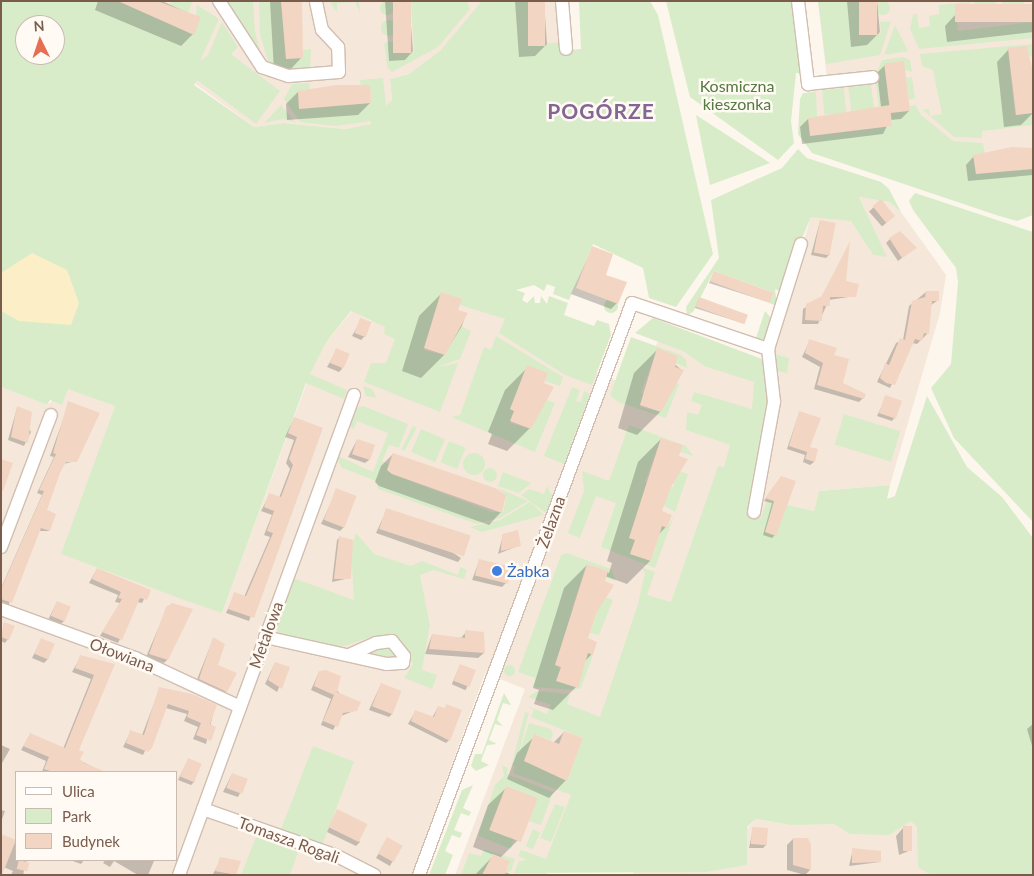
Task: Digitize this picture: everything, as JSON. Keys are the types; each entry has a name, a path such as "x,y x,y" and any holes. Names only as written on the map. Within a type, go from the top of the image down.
{"street":[{"path":"219,1 262,67 288,76 339,72 338,48 322,30 316,1"},
{"path":"562,1 566,48"},
{"path":"798,1 808,84 873,78"},
{"path":"754,512 774,402 768,350 802,244"},
{"name":"Żelazna","path":"419,875 632,303 768,350"},
{"name":"Metalowa","path":"179,875 354,395"},
{"path":"1,547 51,415"},
{"name":"Ołowiana","path":"1,609 135,658 240,707"},
{"path":"265,637 351,654"},
{"name":"Tomasza Rogali","path":"203,809 337,856 374,875"}],"shaded area":[{"path":"83,1 555,1 560,44 441,50 409,74 390,79 392,100 372,124 345,129 283,123 254,127"},
{"path":"818,1 1033,1 1033,177 970,183 804,143 808,92 828,88"},
{"path":"859,197 889,202 901,212 946,275 940,313 890,485 819,491 814,511 768,500 761,518 748,517 723,467 718,467 671,603 641,595 607,720 546,875 455,875 525,689 485,673 412,875 1,875 1,387 47,405 68,388 115,406 62,554 222,613 310,374 327,341 352,311 371,321 440,285 508,312 500,332 636,389 658,341 778,383 773,347 811,216 851,220 873,255 886,256"},
{"path":"925,809 1033,875 633,875 634,871 706,872 756,819 790,825"}],"green space":[{"path":"1,1 116,1 194,34 197,5 219,19 200,61 208,55 222,22 238,47 231,54 280,91 256,124 197,80 194,85 254,127 283,123 345,129 371,124 371,121 336,126 300,122 284,99 292,84 309,83 310,90 298,91 299,109 371,103 370,85 361,86 360,80 383,78 386,106 392,100 390,79 409,74 441,50 482,1 528,1 531,45 560,42 569,50 581,49 579,1 650,1 658,15 713,254 676,307 649,298 643,268 593,244 569,300 553,294 555,287 547,284 544,291 534,285 516,290 525,293 522,300 527,303 534,296 535,303 540,303 541,296 547,304 549,296 568,303 564,315 594,326 597,320 609,324 611,335 592,385 565,375 499,333 505,319 460,305 462,299 441,292 424,350 445,355 456,324 471,331 460,359 437,367 458,363 440,412 364,382 371,363 386,363 395,339 384,334 385,327 351,311 327,341 310,374 347,390 344,399 306,383 222,613 61,554 115,406 68,389 62,405 50,400 47,405 1,387"},
{"path":"171,1 192,2 188,13 170,5"},
{"path":"226,1 253,1 255,32 263,61"},
{"path":"259,1 281,1 286,59 303,58 303,50 311,49 310,68 288,69 268,61 260,34"},
{"path":"329,1 359,1 360,13 355,2 337,3 337,12"},
{"path":"384,1 390,1 394,8 390,15 384,15 380,11 380,5"},
{"path":"411,1 467,1 470,9 438,47 392,72 387,67 384,43 396,41 397,53 414,52"},
{"name":"Kosmiczna kieszonka","path":"666,1 792,1 802,73 796,73 791,121 794,143 778,160 690,97"},
{"path":"818,1 859,1 863,35 881,33 880,22 891,21 880,55 826,64"},
{"path":"883,1 888,3 890,8 888,13 883,15 878,13 876,8 878,3"},
{"path":"974,1 996,1 997,8 975,11"},
{"path":"1002,1 1024,1 1025,5 1002,7"},
{"path":"969,2 970,12 956,13 958,31 1033,22 1033,38 919,49 910,29 913,15 917,14 919,28 930,26 929,16 939,14 939,5"},
{"path":"389,20 395,22 397,28 395,34 389,36 383,34 381,28 383,22"},
{"path":"895,25 908,51 884,55"},
{"path":"1033,44 1033,57 1008,49 1015,115 1033,113 1033,125 982,131 982,138 954,137 923,110 929,109 930,116 942,114 933,70 922,66 920,54"},
{"path":"903,57 910,60 912,72 885,64 890,107 879,108 875,76 882,60"},
{"path":"912,77 915,99 909,100 906,78"},
{"path":"871,84 874,109 851,112 848,87"},
{"path":"844,88 846,113 824,115 822,90"},
{"path":"816,92 817,117 808,118 810,136 892,126 891,113 910,111 909,106 916,105 920,114 953,141 983,143 985,154 974,156 976,174 1033,169 1033,215 1017,221 812,153 798,134 800,99 803,93"},
{"path":"281,105 295,122 283,119 264,123"},
{"path":"696,115 770,163 710,185"},
{"path":"798,149 807,158 881,182 889,189 901,212 889,202 859,197 887,257 873,255 851,221 811,217 780,291 775,289 777,306 769,303 772,292 714,271 693,312 687,315 686,307 719,258 711,200 782,168"},
{"path":"915,193 1033,232 1033,522 954,438 931,388 951,364 958,282 956,268 913,210 909,201"},
{"path":"611,299 616,301 618,306 616,311 611,313 606,311 604,306 606,301"},
{"path":"765,311 772,319 767,338 755,341"},
{"path":"653,318 765,360 769,370 767,416 748,517 761,518 767,500 814,511 819,491 890,485 887,499 895,496 927,396 967,467 1002,497 1033,538 1033,875 931,875 918,867 917,827 911,821 889,835 850,834 834,824 790,825 756,819 747,827 747,865 706,872 514,873 519,861 527,860 518,856 521,850 546,859 571,795 513,773 529,723 551,729 553,734 551,740 534,734 524,761 567,781 583,738 531,717 534,710 524,705 547,714 551,705 528,697 537,691 570,694 567,704 600,717 638,604 645,573 641,567 655,572 647,595 671,602 718,466 724,467 730,445 686,430 687,412 698,415 702,405 691,401 694,392 752,409 754,382 704,366 685,352 635,333"},
{"path":"496,336 563,377 560,386 545,381 548,373 514,411 510,423 531,429 542,398 555,403 535,452 451,417 460,415 484,347 491,350"},
{"path":"631,337 681,355 686,360 687,368 676,363 678,356 657,349 641,393 644,394 640,407 661,412 673,381 679,384 666,418 618,402 610,395"},
{"path":"774,354 789,358 787,373 777,371"},
{"path":"363,386 372,389 377,398 366,396"},
{"path":"572,387 580,390 576,401 581,402 584,391 590,394 564,464 544,456"},
{"path":"363,406 408,424 399,448 389,445 382,461 389,464 387,470 392,474 492,512 503,512 505,504 506,495 496,487 528,501 500,518 477,524 378,489 376,481 342,468 337,460 338,456 373,472 388,433 357,421 354,429 349,427 356,408"},
{"path":"844,414 900,431 891,462 835,445"},
{"path":"629,425 686,446 693,456 680,452 682,445 661,438 645,482 650,484 629,538 635,540 630,554 651,561 656,547 651,545 657,543 661,526 667,528 674,516 655,568 601,547 616,503 596,496 580,538 568,533 584,491 582,471 609,481"},
{"path":"413,426 417,428 405,451 401,449"},
{"path":"421,429 445,439 435,462 411,452"},
{"path":"449,441 466,448 457,469 440,462"},
{"path":"474,453 482,456 485,464 482,472 474,475 466,472 463,464 466,456"},
{"path":"487,468 493,468 497,475 493,482 487,482 483,478 483,472"},
{"path":"677,470 688,474 675,512 664,506 668,486 673,487"},
{"path":"503,472 531,483 519,493 498,486"},
{"path":"547,486 553,497 546,513 521,495 529,489 544,494"},
{"path":"530,502 544,515 482,532 470,527 500,520"},
{"path":"356,533 374,554 411,566 422,561 458,575 460,567 467,570 464,579 433,570 420,575 430,625 422,670 437,675 432,689 404,678 413,664 399,640 371,637 341,647 321,646 279,633 276,627 293,578 354,600 351,548"},
{"path":"567,553 611,569 616,581 606,578 608,571 587,564 572,608 576,610 555,664 577,688 587,653 593,655 581,688 574,690 533,687 535,678 518,672 561,555"},
{"path":"603,596 613,600 599,635 590,633"},
{"path":"388,645 399,656 390,661 364,652"},
{"path":"509,664 515,670 509,676 503,670"},
{"path":"504,693 511,705 503,703 497,720 503,726 495,724 489,740 497,744 487,745 481,761 489,765 476,771 471,766 475,754 482,754"},
{"path":"525,712 529,713 516,766 512,765"},
{"path":"313,746 354,762 322,845 281,829"},
{"path":"502,765 508,768 507,774 553,792 541,825 529,821 537,798 506,786 497,809 514,839 511,849 478,836 495,785 504,776"},
{"path":"473,785 463,808 471,812 469,816 461,813 454,830 462,833 460,838 452,835 445,851 453,855 445,875 429,875 462,790"},
{"path":"555,804 565,807 551,842 540,838"},
{"path":"533,829 540,832 533,850 526,846"},
{"path":"256,837 298,852 290,875 241,875"},
{"path":"484,849 515,859 511,871 506,873 510,861 493,854 482,875 461,875 469,853 481,856"}],"sand":[{"path":"32,253 67,270 79,303 71,325 19,321 1,311 1,273"}],"building":[{"path":"118,1 157,1 201,17 194,35"},
{"path":"281,1 302,1 303,58 286,59"},
{"path":"393,1 411,1 411,53 393,53"},
{"path":"528,1 545,1 545,46 528,46"},
{"path":"859,1 877,1 877,35 859,35"},
{"path":"955,4 1033,4 1033,22 955,22"},
{"path":"1027,46 1033,72 1033,113 1016,115 1008,48"},
{"path":"904,61 910,111 890,113 884,63"},
{"path":"336,85 370,85 371,103 299,109 298,91"},
{"path":"890,105 892,126 810,136 808,118"},
{"path":"1012,147 1033,148 1033,169 976,174 973,155"},
{"path":"881,199 895,216 886,223 872,206"},
{"path":"820,220 836,223 829,255 814,252"},
{"path":"900,231 917,248 902,258 889,238"},
{"path":"850,241 846,281 859,284 856,297 830,297 830,306 823,306 822,321 805,320 806,304 822,296"},
{"path":"592,246 613,254 606,275 627,282 618,304 576,288"},
{"path":"714,271 773,293 769,303 710,281"},
{"path":"926,291 939,291 939,301 932,301 929,334 924,333 922,341 915,339 895,385 886,383 880,378 885,363 889,365 900,338 905,340 912,301 925,297"},
{"path":"441,292 462,299 458,310 468,313 445,355 424,348"},
{"path":"699,297 748,315 744,324 696,306"},
{"path":"360,318 371,322 366,337 355,333"},
{"path":"809,339 837,348 834,355 849,359 843,383 866,394 864,399 817,385 823,363 805,353"},
{"path":"336,348 350,354 344,369 330,363"},
{"path":"657,348 678,356 675,367 684,370 661,412 640,405"},
{"path":"527,365 548,373 544,383 554,387 531,429 510,421 514,411 510,409"},
{"path":"885,395 902,401 896,419 879,413"},
{"path":"68,401 100,413 77,462 66,462 60,473 47,510 56,514 50,531 41,528 12,603 1,599 1,589 44,491 39,490 56,454 53,453"},
{"path":"17,406 32,412 28,443 11,437"},
{"path":"799,411 821,418 810,447 818,449 815,462 805,459 807,452 789,446"},
{"path":"294,417 323,428 254,618 228,609 234,592 246,596 273,533 267,531 274,511 264,507 269,493 281,497 293,465 289,459 297,437 288,433"},
{"path":"661,438 683,445 679,456 688,459 671,487 662,511 672,515 667,528 662,526 651,561 630,554 635,540 629,538"},
{"path":"357,439 375,445 370,460 352,454"},
{"path":"393,453 495,488 506,495 502,513 392,474 387,470"},
{"path":"1,459 13,463 3,491 1,491"},
{"path":"781,476 796,481 776,536 765,532 774,501 765,498"},
{"path":"336,488 357,496 344,528 324,520"},
{"path":"386,508 471,536 464,556 379,529"},
{"path":"518,530 521,546 501,551 502,534"},
{"path":"339,536 353,540 351,579 334,579"},
{"path":"479,559 512,567 508,584 475,575"},
{"path":"587,564 608,571 605,581 614,585 597,612 588,638 597,642 593,655 588,653 578,688 556,681 561,667 555,665"},
{"path":"97,568 151,590 147,600 140,598 122,640 102,632 122,599 118,598 121,592 92,579"},
{"path":"57,601 71,607 65,622 51,616"},
{"path":"172,603 193,609 168,660 149,654 166,607"},
{"path":"4,622 15,626 9,640 1,637"},
{"path":"465,630 484,632 485,653 429,649 432,634 465,638"},
{"path":"213,637 225,644 218,665 237,673 227,692 199,679"},
{"path":"41,638 55,644 48,660 34,654"},
{"path":"80,655 115,664 79,750 84,752 80,759 84,763 104,771 50,771 44,769 49,757 23,746 30,733 65,748 94,675 75,668"},
{"path":"275,662 290,667 282,689 268,680"},
{"path":"460,664 476,670 469,687 454,681"},
{"path":"326,670 341,676 337,692 361,702 357,711 343,713 338,727 323,721 334,695 314,686 319,671"},
{"path":"381,683 402,691 393,714 372,706"},
{"path":"159,687 192,694 217,705 210,724 216,727 211,741 196,735 201,723 187,717 189,711 168,704 152,748 148,752 126,743 130,730 144,735"},
{"path":"446,704 462,710 450,741 411,721 415,710 434,717 438,706 445,708"},
{"path":"564,731 583,738 567,781 524,761 534,734 559,744"},
{"path":"188,758 202,764 194,782 180,776"},
{"path":"232,773 248,779 242,794 226,788"},
{"path":"506,786 538,798 521,842 489,830"},
{"path":"337,809 368,824 359,842 328,827"},
{"path":"903,826 912,826 912,851 903,851"},
{"path":"752,827 768,828 767,845 751,844"},
{"path":"1,834 15,840 15,842 1,875"},
{"path":"387,837 403,846 394,862 378,854"},
{"path":"793,838 808,838 811,844 811,870 793,865"},
{"path":"852,848 881,851 881,862 852,863"},
{"path":"493,854 510,861 505,875 482,875"},
{"path":"220,857 241,861 236,875 215,871"},
{"path":"19,861 30,863 27,872 17,869"}],"place":[{"name":"Żabka","path":"497,571"}],"district":[{"name":"POGÓRZE","path":"601,111"}]}
